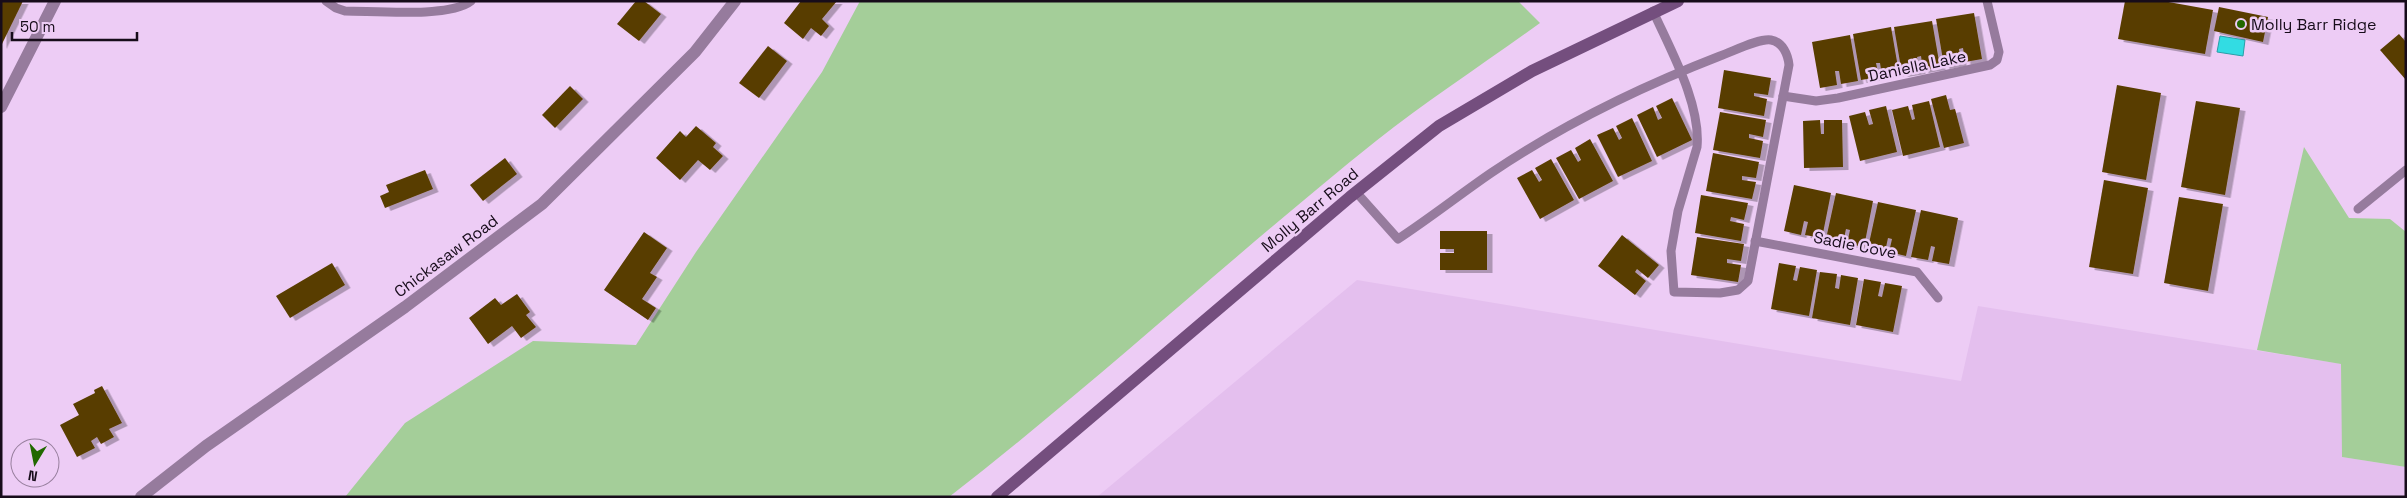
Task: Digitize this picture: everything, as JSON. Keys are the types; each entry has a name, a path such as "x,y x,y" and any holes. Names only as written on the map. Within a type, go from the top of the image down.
{"main road":[{"name":"Molly Barr Road","path":"998,497 1356,192 1439,126 1532,71 1653,11 1678,1"}],"street":[{"path":"1,107 55,1"},
{"name":"Chickasaw Road","path":"141,497 206,446 405,307 542,204 695,52 735,1"}],"lane":[{"path":"326,1 336,8 345,11 417,12 444,11 470,1"},
{"name":"Daniella Lake","path":"1784,96 1816,101 1838,98 1990,65 1997,60 1999,52 1987,1"},
{"path":"1356,192 1398,238 1492,173 1592,113 1680,71 1752,44 1770,40 1781,45 1788,56 1789,66 1748,281 1738,290 1720,293 1674,292 1671,251 1676,222 1697,147 1697,122 1680,71 1653,11"},
{"path":"2358,209 2406,170"},
{"name":"Sadie Cove","path":"1755,241 1917,272 1938,298"}],"shaded area":[{"path":"860,1 1518,1 1540,23 1376,141 1057,410 949,497 345,497 405,423 533,341 636,345 696,252 822,72"},
{"path":"2220,36 2245,40 2243,56 2217,52"},
{"path":"2304,147 2349,218 2390,219 2406,232 2406,467 2342,457 2341,364 2257,350"},
{"path":"1357,280 1961,381 1978,306 2342,364 2342,457 2406,467 2406,497 1097,497"}],"building":[{"path":"1,1 23,1 1,46"},
{"path":"636,1 644,1 661,14 639,41 617,24"},
{"path":"801,1 837,1 822,19 829,26 821,36 811,28 803,39 784,23"},
{"path":"2125,1 2163,1 2213,10 2205,54 2118,39"},
{"name":"Molly Barr Ridge","path":"2219,7 2268,17 2263,42 2214,31"},
{"path":"1974,13 1982,59 1965,62 1963,48 1959,49 1961,63 1944,66 1936,19"},
{"path":"1932,21 1940,67 1923,70 1921,56 1917,57 1920,71 1902,74 1894,27"},
{"path":"1891,27 1899,73 1882,76 1880,63 1876,63 1879,77 1861,80 1853,34"},
{"path":"2399,34 2406,42 2406,80 2380,50"},
{"path":"1850,35 1858,81 1841,84 1839,71 1835,71 1837,85 1820,88 1812,42"},
{"path":"768,46 787,61 759,98 739,83"},
{"path":"1724,70 1771,78 1768,95 1754,93 1754,96 1767,99 1764,116 1718,108"},
{"path":"2117,85 2161,93 2146,180 2102,172"},
{"path":"570,86 583,99 555,128 542,115"},
{"path":"1946,95 1950,110 1955,109 1964,143 1944,148 1931,99"},
{"path":"1672,98 1692,140 1657,157 1637,115 1653,107 1658,120 1662,118 1656,106"},
{"path":"1929,101 1940,147 1903,156 1892,110 1908,106 1912,120 1915,119 1912,105"},
{"path":"2196,101 2240,108 2225,195 2181,187"},
{"path":"1886,106 1897,152 1860,161 1849,116 1865,112 1869,125 1873,124 1869,110"},
{"path":"1720,112 1766,120 1763,137 1749,134 1749,138 1763,141 1760,158 1713,150"},
{"path":"1632,118 1652,161 1618,177 1597,135 1613,128 1619,140 1622,138 1616,126"},
{"path":"1820,120 1821,134 1824,134 1824,120 1842,120 1843,167 1804,168 1803,121"},
{"path":"696,126 716,143 713,147 723,156 710,170 698,160 680,180 656,158 680,131 686,137"},
{"path":"1590,139 1613,181 1579,199 1556,158 1571,150 1578,162 1581,160 1575,148"},
{"path":"1713,153 1759,162 1756,178 1742,176 1742,180 1756,182 1752,199 1706,191"},
{"path":"505,158 517,174 483,201 470,185"},
{"path":"1551,159 1574,200 1540,219 1517,178 1532,170 1539,182 1542,180 1535,168"},
{"path":"425,170 433,189 385,208 380,196 389,192 386,185"},
{"path":"2104,180 2148,188 2133,274 2089,267"},
{"path":"1794,185 1831,193 1822,238 1805,235 1808,222 1804,221 1801,235 1784,231"},
{"path":"1836,193 1873,201 1864,247 1847,244 1850,230 1846,229 1843,243 1826,239"},
{"path":"1701,195 1748,203 1744,220 1731,217 1730,221 1744,224 1741,241 1695,233"},
{"path":"2179,197 2223,204 2208,291 2164,283"},
{"path":"1878,202 1916,210 1906,256 1889,252 1892,239 1888,238 1885,252 1868,248"},
{"path":"1921,210 1958,218 1949,264 1932,261 1935,247 1931,246 1928,260 1911,257"},
{"path":"1440,231 1487,231 1487,270 1440,270 1440,253 1454,253 1454,249 1440,249"},
{"path":"644,232 667,248 650,273 657,277 642,299 656,308 648,320 604,290"},
{"path":"1622,235 1659,265 1648,278 1637,269 1635,272 1646,281 1635,295 1598,266"},
{"path":"1697,237 1744,244 1741,261 1727,259 1727,263 1741,265 1738,282 1691,275"},
{"path":"332,263 345,285 290,318 276,296"},
{"path":"1779,263 1796,266 1793,280 1797,281 1800,267 1817,270 1809,316 1771,309"},
{"path":"1820,272 1837,274 1835,288 1839,289 1841,275 1858,278 1850,325 1812,318"},
{"path":"1864,279 1881,282 1878,296 1882,297 1885,283 1902,286 1893,332 1856,325"},
{"path":"517,294 530,312 526,315 536,327 521,338 512,326 488,344 469,318 495,298 501,305"},
{"path":"102,386 122,423 109,429 114,437 101,444 97,437 91,441 95,448 77,457 60,425 79,415 73,404 95,393 94,390"}],"place":[{"name":"Molly Barr Ridge","path":"2241,24"}]}
